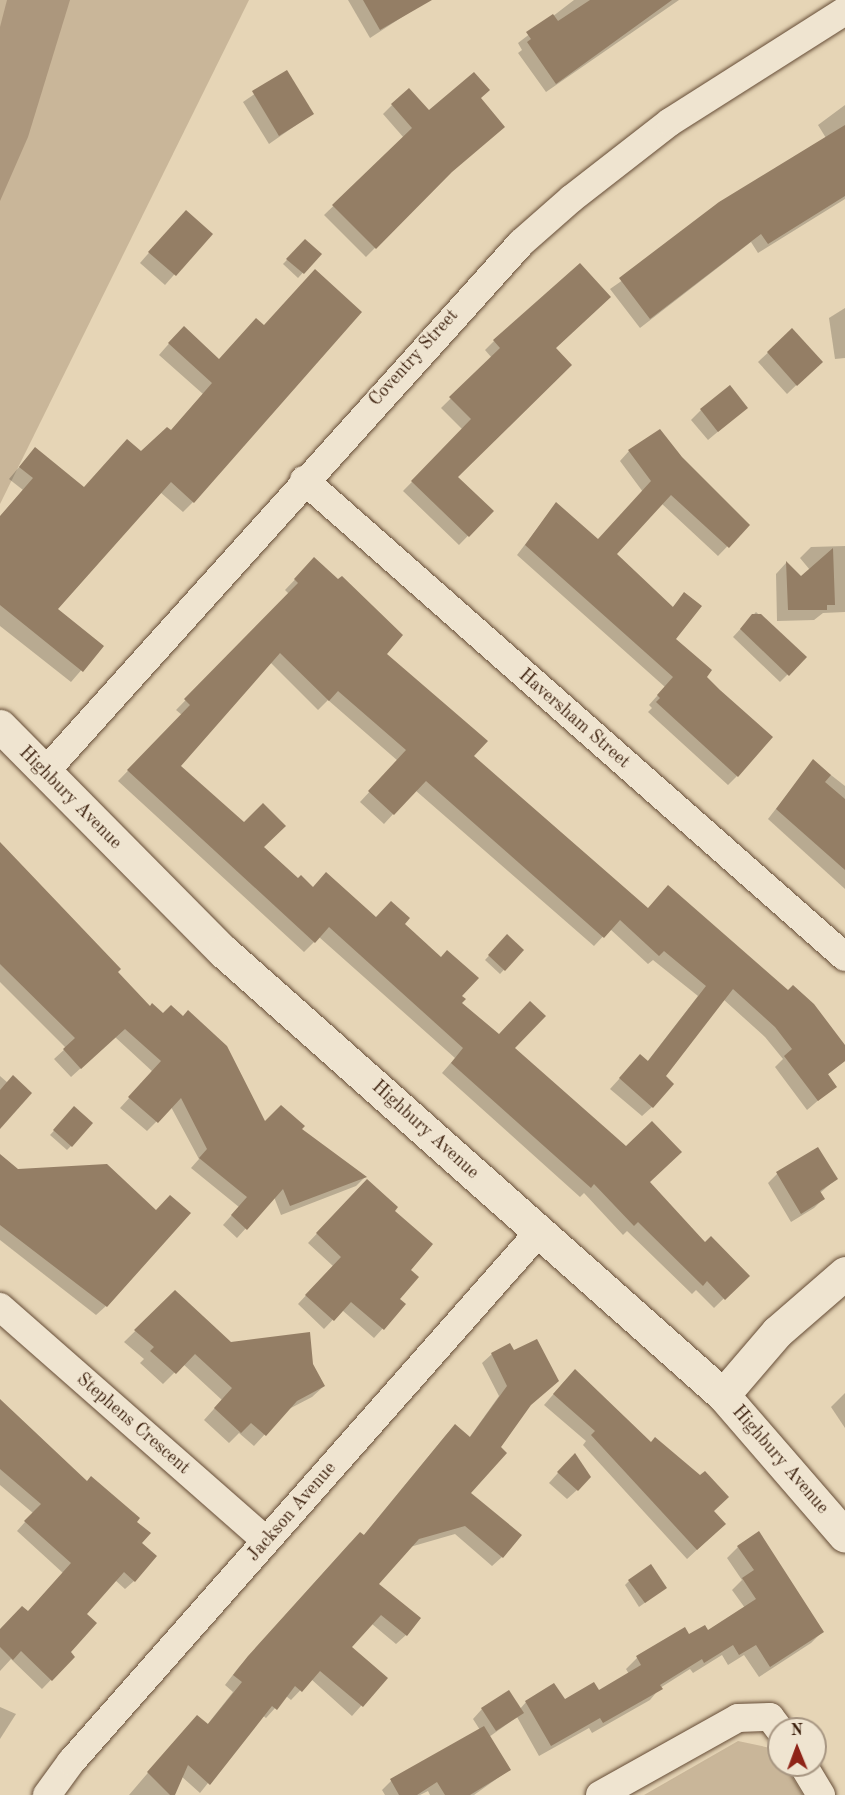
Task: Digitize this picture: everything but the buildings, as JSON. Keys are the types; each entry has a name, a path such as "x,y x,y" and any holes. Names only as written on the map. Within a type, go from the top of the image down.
{"street":[{"name":"Coventry Street","path":"44,773 473,292 571,199 670,122 845,11"},
{"name":"Haversham Street","path":"304,480 845,957"},
{"name":"Highbury Avenue","path":"0,726 44,773 224,952 723,1395 845,1536"},
{"name":"Jackson Avenue","path":"46,1795 266,1541 540,1231"},
{"path":"723,1395 777,1332 845,1273"},
{"name":"Stephens Crescent","path":"0,1306 266,1541"},
{"path":"600,1795 738,1718 767,1717"},
{"path":"810,1777 821,1795"}],"shaded area":[{"path":"0,0 249,0 0,504"},
{"path":"7,0 70,0 28,137 0,201 0,27"},
{"path":"738,1741 767,1747 767,1777 792,1777 803,1795 644,1795"}]}
